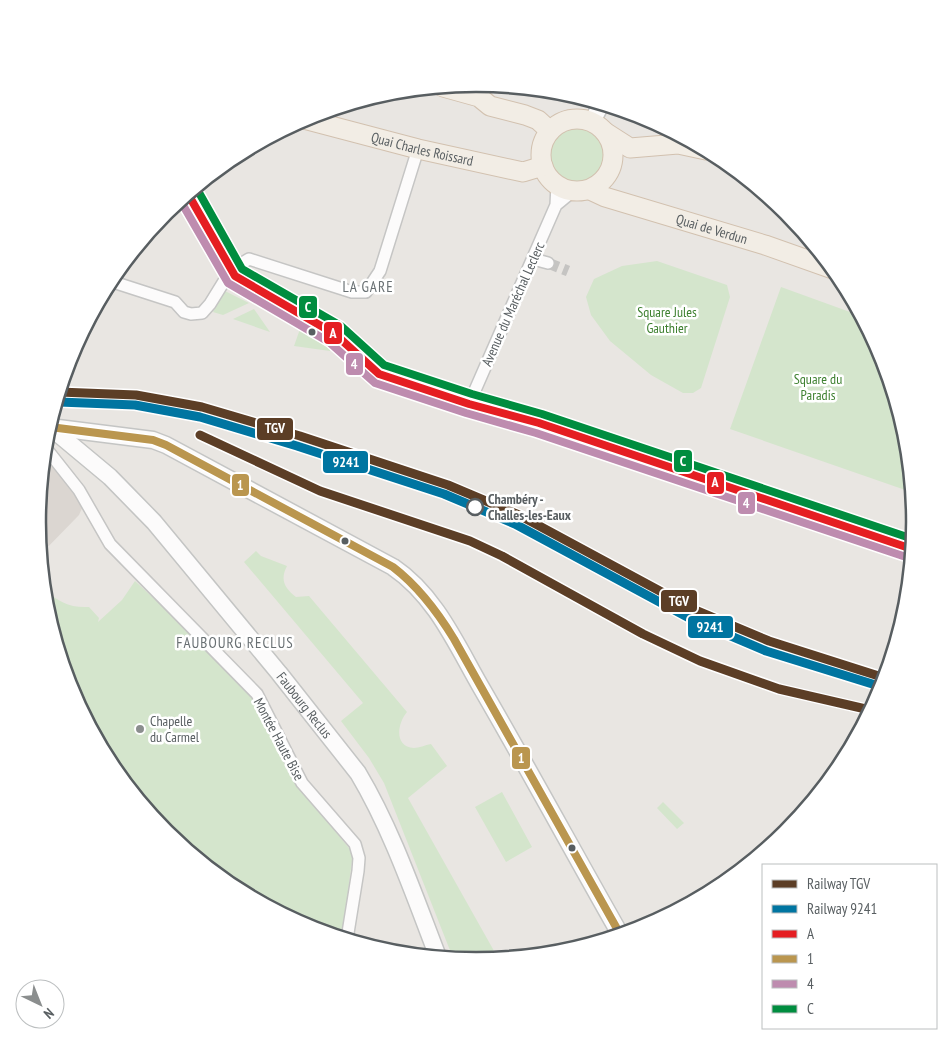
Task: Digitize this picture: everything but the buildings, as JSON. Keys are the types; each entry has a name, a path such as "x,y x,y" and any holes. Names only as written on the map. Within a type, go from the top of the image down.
{"main road":[{"path":"463,92 479,97 490,106 538,120 550,131"},
{"path":"600,111 598,127 612,145 612,165 604,180 573,189 548,177 542,166 542,147 550,131 567,121 579,119 598,127 630,148 680,145"},
{"name":"Quai Charles Roissard","path":"318,123 418,149 523,172 542,166"},
{"name":"Quai de Verdun","path":"573,189 765,245 820,264"},
{"path":"57,428 154,440 166,445 393,567 417,585 433,605 492,706 617,928"},
{"name":"Faubourg Reclus","path":"56,433 110,477 154,522 279,673 358,773 368,790 409,880 435,950"}],"street":[{"path":"119,284 175,302 184,312 191,314 202,312 210,304 231,270 249,259 352,292 366,292 372,288 380,272 418,149"},
{"path":"556,204 573,189"},
{"name":"Avenue du Maréchal Leclerc","path":"573,189 556,204 470,404 539,423 905,547"},
{"path":"192,200 231,270"},
{"path":"533,259 548,263"},
{"name":"Montée Haute Bise","path":"52,456 79,490 110,544 257,694 302,783 355,844 359,858 358,871 348,932"}],"shaded area":[{"path":"51,461 68,481 83,506 79,515 47,548 47,494"}],"green space":[{"path":"577,125 593,130 601,138 606,154 601,170 593,178 577,183 561,178 553,170 548,154 553,138 561,130"},
{"name":"Square Jules Gauthier","path":"657,261 727,285 730,297 701,388 693,393 683,393 651,375 610,341 591,315 586,297 594,279 622,266"},
{"name":"Square du Paradis","path":"781,287 851,312 873,358 883,384 897,438 905,490 730,429"},
{"path":"225,291 249,303 223,315 213,312"},
{"path":"254,309 270,332 233,319"},
{"path":"300,329 320,339 331,349 330,351 294,346"},
{"path":"256,551 261,556 287,566 284,575 286,587 296,597 309,596 407,712 401,723 399,734 403,744 408,747 418,748 431,744 447,766 408,798 494,951 450,951 384,783 369,758 341,721 363,703 244,562"},
{"path":"135,581 173,616 256,701 295,782 353,853 343,930 312,919 261,894 214,863 172,826 135,784 119,761 104,737 79,686 61,633 53,596 65,603 89,607 99,618 98,622 122,600"},
{"path":"502,792 532,847 506,862 475,807"},
{"path":"663,802 684,823 677,829 657,808"}],"tunnel":[{"path":"548,263 568,271"}],"rail line":[{"name":"TGV","path":"67,392 136,395 202,407 300,436 448,485 519,515 695,610 769,641 877,675"},
{"name":"9241","path":"64,402 135,405 200,417 297,446 444,494 515,524 691,619 766,651 874,684"},
{"name":"TGV","path":"200,435 320,491 470,541 502,556 643,634 700,661 779,689 863,708"}],"transit line":[{"name":"C","path":"199,193 242,269 341,326 384,365 472,394 542,414 905,536"},
{"name":"A","path":"192,200 235,276 335,334 379,374 469,404 539,423 905,547"},
{"name":"4","path":"184,207 228,283 329,342 375,383 466,413 536,433 904,556"},
{"name":"1","path":"57,428 153,440 166,445 393,567 411,583 427,600 454,639 617,928"}],"place":[{"name":"Chambéry - Challes-les-Eaux","path":"475,507"},
{"name":"Chapelle du Carmel","path":"140,729"}],"district":[{"name":"LA GARE","path":"368,287"},
{"name":"FAUBOURG RECLUS","path":"235,643"}]}
